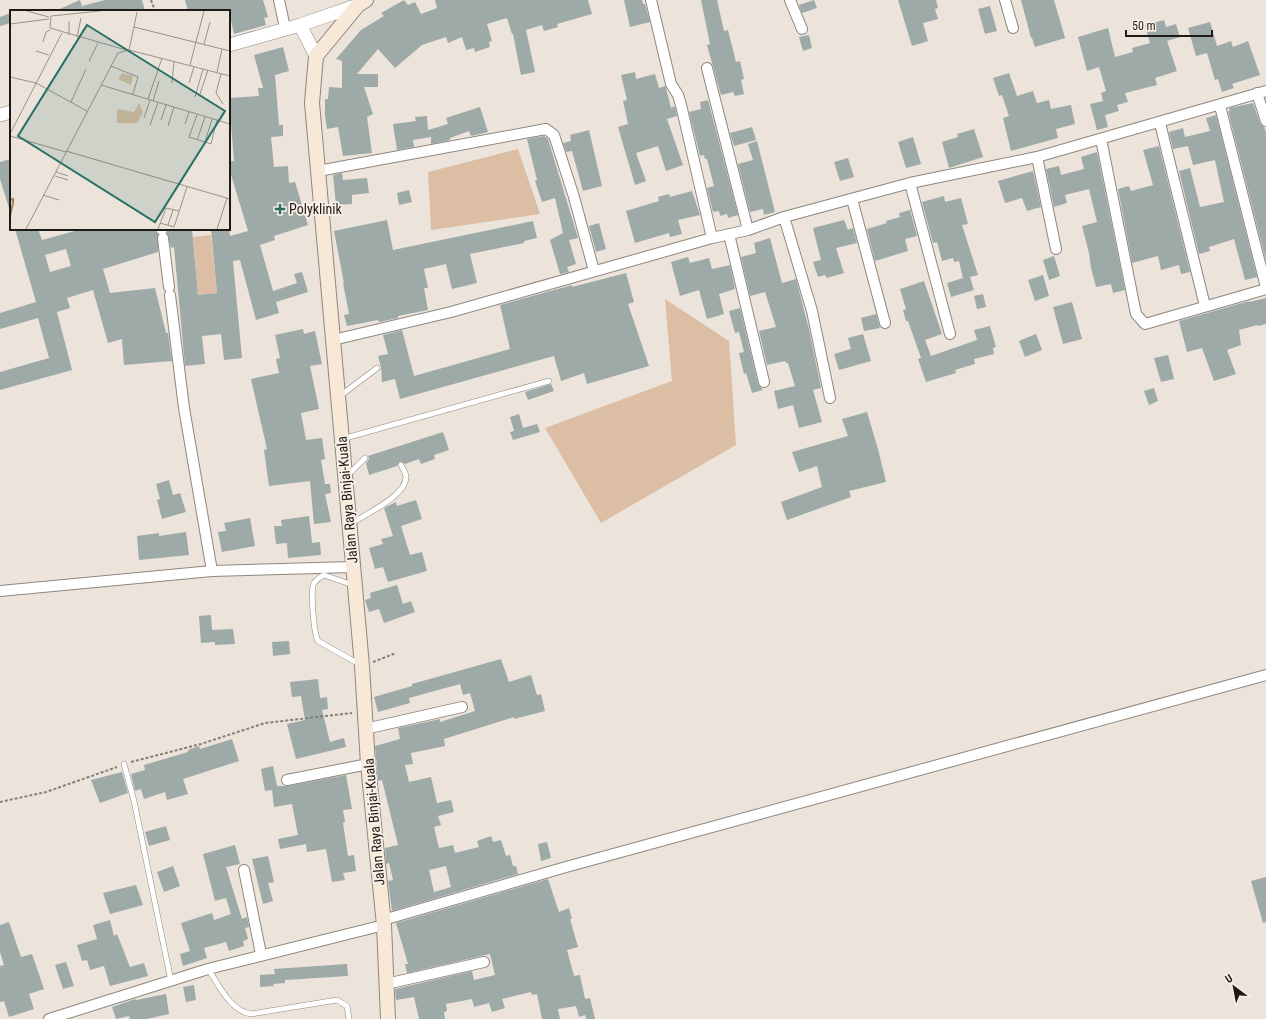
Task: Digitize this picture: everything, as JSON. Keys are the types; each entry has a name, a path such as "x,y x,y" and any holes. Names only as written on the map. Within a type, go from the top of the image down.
{"main road":[{"path":"316,56 362,3"},
{"name":"Jalan Raya Binjai-Kuala","path":"316,56 312,103 362,666 368,764 384,923 388,1019"}],"street":[{"path":"279,0 285,28"},
{"path":"651,0 671,84 678,95 681,105 712,238"},
{"path":"790,0 802,29"},
{"path":"1005,0 1013,28"},
{"path":"230,45 300,25 362,3"},
{"path":"300,25 316,56"},
{"path":"707,68 748,230"},
{"path":"333,340 451,312 712,238 748,230 784,217 910,183 1037,157 1220,106 1262,92 1266,121"},
{"path":"1101,139 1139,318 1145,324 1266,288 1220,106"},
{"path":"0,115 10,112"},
{"path":"1160,123 1205,306"},
{"path":"318,170 546,129 554,135 574,197 594,271"},
{"path":"1037,157 1056,249"},
{"path":"910,183 950,334"},
{"path":"852,199 884,323"},
{"path":"784,217 812,311 830,398"},
{"path":"162,232 184,408 212,572"},
{"path":"729,234 764,382"},
{"path":"0,591 212,572 353,567"},
{"path":"49,1019 63,1017 208,969 384,923 566,867 1266,675"},
{"path":"365,729 462,707"},
{"path":"287,780 368,764"},
{"path":"244,870 261,954"},
{"path":"386,984 484,962"}],"lane":[{"path":"338,397 377,368"},
{"path":"341,440 549,381"},
{"path":"345,478 365,458"},
{"path":"349,525 395,496 404,488 406,476 401,465"},
{"path":"355,586 324,575 319,578 315,582 313,588 314,611 318,641 362,666"},
{"path":"124,764 134,801 170,981"},
{"path":"208,969 233,1006 242,1013 250,1014 337,1000 347,1006 350,1019"},
{"path":"242,1013 242,1019"}],"path":[{"path":"151,0 155,10"},
{"path":"362,666 396,653"},
{"path":"0,802 46,792 124,764 201,744 265,723 364,712"}],"shaded area":[{"path":"518,149 540,214 431,230 428,172"},
{"path":"211,235 217,293 198,295 193,237"},
{"path":"665,299 729,341 736,445 601,523 545,428 672,381"}],"building":[{"path":"80,0 82,6 105,0 142,0 145,10 57,10"},
{"path":"185,0 263,0 268,17 264,18 266,25 234,34 230,10 188,10"},
{"path":"404,0 408,5 415,2 421,14 437,8 435,0 588,0 592,14 557,24 558,27 544,31 542,25 526,30 535,72 521,75 513,34 507,18 487,24 492,41 489,42 490,47 475,52 474,48 466,50 462,37 448,43 446,37 422,45 395,68 378,49 357,74 378,74 378,87 364,87 373,114 367,117 372,153 343,156 338,127 327,129 325,116 325,99 328,99 329,87 342,88 342,61 336,59 361,30 384,16 381,13"},
{"path":"624,0 642,0 643,4 645,4 650,22 630,27"},
{"path":"701,0 717,0 724,31 728,30 736,62 740,61 744,79 741,80 744,94 735,96 733,92 721,95 707,45 710,44"},
{"path":"814,0 817,8 802,13 799,5"},
{"path":"898,0 936,0 938,8 935,9 938,19 923,23 928,41 912,46"},
{"path":"1021,0 1054,0 1065,38 1035,47 1031,38"},
{"path":"990,6 997,31 985,34 978,9"},
{"path":"10,13 10,23 0,26 0,17"},
{"path":"1164,20 1166,27 1176,24 1180,37 1167,41 1177,71 1155,78 1157,85 1125,93 1128,102 1117,105 1119,111 1105,115 1108,127 1097,130 1090,104 1103,101 1101,93 1106,91 1099,67 1087,71 1078,37 1108,28 1115,57 1133,52 1132,48 1150,43 1145,25"},
{"path":"1210,22 1217,46 1231,41 1233,47 1248,41 1260,75 1232,84 1234,88 1222,92 1218,79 1215,80 1207,53 1196,56 1188,28"},
{"path":"809,35 812,48 803,51 799,37"},
{"path":"283,47 289,71 275,75 279,125 283,125 283,136 271,137 274,167 288,166 289,183 295,182 308,225 274,236 275,240 260,245 273,291 297,283 294,274 302,272 308,292 276,302 279,313 256,320 240,260 233,261 242,358 224,360 221,334 202,336 205,364 185,366 174,247 171,248 167,233 168,230 192,230 198,295 217,293 211,230 229,230 230,236 248,231 230,171 230,161 234,161 230,98 259,96 258,88 263,88 254,55"},
{"path":"635,72 636,79 655,74 659,88 665,86 671,108 675,106 677,116 667,119 683,165 666,171 658,146 636,153 646,181 635,185 618,127 628,124 623,101 627,100 621,75"},
{"path":"1009,73 1017,96 1033,91 1037,103 1049,100 1051,109 1071,105 1075,124 1056,129 1058,138 1011,151 1003,118 1009,116 1002,95 999,96 993,78"},
{"path":"708,100 738,215 728,218 727,214 720,216 719,211 713,212 707,188 714,186 707,159 705,159 704,155 700,156 689,112 701,109 700,102"},
{"path":"1253,103 1260,123 1266,132 1266,261 1228,111 1230,111 1229,108"},
{"path":"480,107 488,132 471,136 469,131 450,138 450,140 431,144 431,137 413,140 414,147 397,150 393,124 416,121 415,117 427,116 428,130 448,124 446,118"},
{"path":"1216,115 1257,277 1245,280 1234,239 1209,247 1210,251 1199,254 1179,171 1190,168 1200,207 1224,202 1215,160 1193,165 1188,146 1173,149 1169,132 1183,128 1185,137 1210,131 1206,118"},
{"path":"752,127 756,140 734,146 730,133"},
{"path":"974,129 983,157 949,168 942,142 958,137 957,134"},
{"path":"589,130 602,186 583,191 572,151 566,152 563,143 571,141 570,135"},
{"path":"544,136 548,139 578,238 569,240 576,264 567,267 569,272 560,274 550,240 563,233 555,198 542,202 535,181 537,180 527,139"},
{"path":"913,137 921,164 906,168 898,142"},
{"path":"757,141 775,212 764,215 763,209 750,212 738,164 753,160 748,144"},
{"path":"1159,146 1190,272 1181,274 1179,265 1161,270 1158,256 1132,263 1118,189 1129,186 1131,191 1153,185 1143,150"},
{"path":"1097,152 1125,290 1113,293 1111,284 1096,287 1091,268 1082,226 1097,222 1089,189 1065,195 1067,203 1054,207 1046,169 1059,166 1061,175 1084,169 1081,157"},
{"path":"848,158 854,177 840,181 834,162"},
{"path":"10,159 9,208 0,179 0,162"},
{"path":"1033,171 1041,207 1027,211 1022,198 1005,203 998,181"},
{"path":"342,173 343,180 367,178 369,193 352,195 352,204 336,205 333,175"},
{"path":"409,190 412,202 399,205 397,193"},
{"path":"692,191 700,215 678,220 682,234 670,237 669,233 635,243 626,211 659,201 658,197 669,194 670,197"},
{"path":"944,196 945,202 961,198 968,224 962,225 978,275 970,277 974,290 951,297 947,283 963,278 959,261 954,262 953,258 942,261 937,242 933,243 922,202"},
{"path":"910,210 917,236 905,239 908,251 875,261 867,229 887,223 886,221 900,217 899,213"},
{"path":"387,220 393,250 533,221 537,238 524,241 524,243 470,254 477,283 452,289 446,264 424,269 428,288 424,288 428,310 398,316 398,318 379,322 378,320 347,326 344,315 349,314 334,231"},
{"path":"844,220 848,230 853,228 857,243 836,248 844,273 827,278 825,275 818,277 813,262 821,260 813,228"},
{"path":"599,223 606,249 596,252 589,226"},
{"path":"15,230 38,230 42,240 78,230 156,230 158,235 158,252 103,269 110,293 155,288 166,333 168,333 172,361 124,365 122,339 108,343 93,290 67,298 70,308 57,312 72,370 0,390 0,372 49,358 38,318 0,329 0,313 36,302","holes":["66,249 71,266 50,272 45,255"]},
{"path":"770,238 782,283 796,279 809,329 821,388 813,390 822,422 799,428 793,405 778,409 774,391 795,386 788,363 785,361 767,365 759,331 776,327 765,292 750,296 741,257 756,253 754,243"},
{"path":"1054,256 1060,276 1049,280 1043,260"},
{"path":"688,257 690,263 709,258 712,269 730,265 735,289 719,294 724,314 707,319 699,290 680,296 671,262"},
{"path":"626,273 634,302 628,304 649,366 587,384 584,373 561,381 554,356 400,399 395,379 382,382 381,367 378,356 388,354 383,335 402,330 414,376 510,349 500,305 572,285 572,287"},
{"path":"1043,275 1049,296 1035,301 1028,280"},
{"path":"924,281 942,334 925,340 931,356 977,340 974,330 990,326 996,347 993,348 994,354 974,359 975,364 955,370 956,373 926,382 918,359 921,358 908,321 906,321 903,310 906,309 900,289"},
{"path":"983,294 986,307 977,309 974,296"},
{"path":"1266,298 1266,324 1239,330 1241,345 1227,350 1236,374 1214,381 1202,348 1187,352 1179,321 1249,301"},
{"path":"1072,302 1082,339 1063,344 1053,307"},
{"path":"740,308 758,384 763,390 752,393 746,373 744,374 739,353 744,352 739,332 735,333 729,311"},
{"path":"876,314 880,328 864,331 861,318"},
{"path":"303,329 304,334 315,331 322,364 310,366 319,409 301,413 306,440 322,438 325,459 321,460 325,484 330,484 331,493 325,494 331,522 314,524 310,481 269,486 264,450 267,449 251,379 279,373 276,359 280,358 275,335"},
{"path":"863,334 871,361 839,370 834,354 851,349 848,338"},
{"path":"1036,334 1042,350 1025,357 1019,341"},
{"path":"1168,355 1174,379 1161,382 1154,358"},
{"path":"551,384 554,391 528,400 525,392"},
{"path":"1154,388 1158,401 1149,405 1144,391"},
{"path":"867,412 886,482 849,491 851,497 787,520 781,502 822,487 817,466 799,472 792,452 848,436 842,419"},
{"path":"519,414 523,428 537,424 540,432 513,440 510,432 514,431 510,417"},
{"path":"443,432 449,450 434,455 435,459 421,464 419,459 405,464 400,461 397,466 369,475 366,463 369,459 368,456"},
{"path":"169,480 173,495 180,493 186,512 162,519 157,500 160,499 156,484"},
{"path":"416,500 422,519 401,526 410,555 422,552 427,571 388,582 383,567 375,569 369,548 383,544 381,539 393,536 384,508 396,502 397,506"},
{"path":"309,516 312,543 320,542 321,555 288,558 287,543 276,544 274,526 282,526 281,520"},
{"path":"250,518 255,546 222,552 218,532 226,531 224,523"},
{"path":"186,532 189,555 139,560 137,536 159,533 159,536"},
{"path":"397,585 403,604 411,601 415,612 384,623 379,609 369,612 365,600 371,598 370,593"},
{"path":"211,615 212,630 233,629 235,644 215,645 215,642 201,643 199,616"},
{"path":"289,641 290,654 273,656 272,642"},
{"path":"501,659 509,682 531,675 537,695 541,694 545,711 514,719 514,717 444,739 445,746 411,753 413,764 405,765 409,782 431,777 437,803 451,800 454,812 438,816 441,825 434,827 439,848 453,845 455,853 479,847 477,841 491,836 493,842 501,840 506,856 510,855 513,866 516,866 518,874 392,911 388,881 393,880 389,863 386,864 385,848 398,845 382,780 378,781 375,746 400,739 398,728 440,719 440,722 475,711 470,693 463,695 460,684 409,698 410,703 378,712 374,697 412,686 412,684","holes":["446,866 451,887 434,892 429,870"]},
{"path":"318,679 320,698 327,697 328,709 322,710 330,742 344,738 346,747 296,759 287,724 305,720 301,696 292,697 290,682"},
{"path":"232,739 239,761 183,779 188,794 167,800 165,792 144,799 141,789 135,791 131,774 145,770 144,765 188,752 188,750 199,746 200,749"},
{"path":"273,766 277,786 288,786 346,775 352,809 343,810 345,822 343,823 348,856 354,855 356,871 343,873 345,880 332,882 326,849 307,852 306,844 280,849 278,839 298,835 292,804 274,807 272,790 265,791 261,769"},
{"path":"122,772 128,793 100,803 91,780"},
{"path":"166,826 170,840 149,846 145,832"},
{"path":"547,842 551,858 541,861 538,844"},
{"path":"235,845 240,864 226,867 242,919 247,917 249,927 245,928 248,939 243,941 244,946 229,951 226,942 204,948 207,958 183,966 180,954 190,951 181,923 212,913 214,920 231,914 226,898 215,901 203,854"},
{"path":"268,856 274,882 268,883 273,901 263,904 252,859"},
{"path":"173,866 180,886 164,892 157,872"},
{"path":"1266,877 1266,922 1263,923 1251,881"},
{"path":"548,879 559,912 569,908 572,919 570,919 578,947 567,950 574,976 580,975 585,999 590,998 595,1019 586,1019 585,1015 579,1017 576,1006 558,1009 560,1019 542,1019 537,994 532,995 531,992 502,999 505,1008 492,1012 489,1003 474,1007 472,999 446,1004 447,1011 444,1012 445,1019 419,1019 414,997 396,1000 395,989 472,971 474,980 495,975 490,954 407,973 405,964 408,964 396,923"},
{"path":"136,885 143,905 110,914 103,893"},
{"path":"110,920 114,936 117,934 130,967 144,963 148,976 110,986 104,966 90,970 87,960 82,961 77,945 97,939 93,925"},
{"path":"9,922 21,957 32,954 44,989 29,994 34,1009 9,1017 4,1001 0,1002 0,966 4,965 0,952 0,925"},
{"path":"66,962 74,986 63,989 55,965"},
{"path":"347,964 348,976 285,980 285,983 273,984 274,986 260,987 260,975 275,974 274,969"},
{"path":"194,985 196,1000 186,1002 183,987"},
{"path":"166,994 169,1014 147,1019 130,1019 129,1016 116,1019 112,1007 135,999"}],"place":[{"name":"Polyklinik","path":"280,209"}]}
